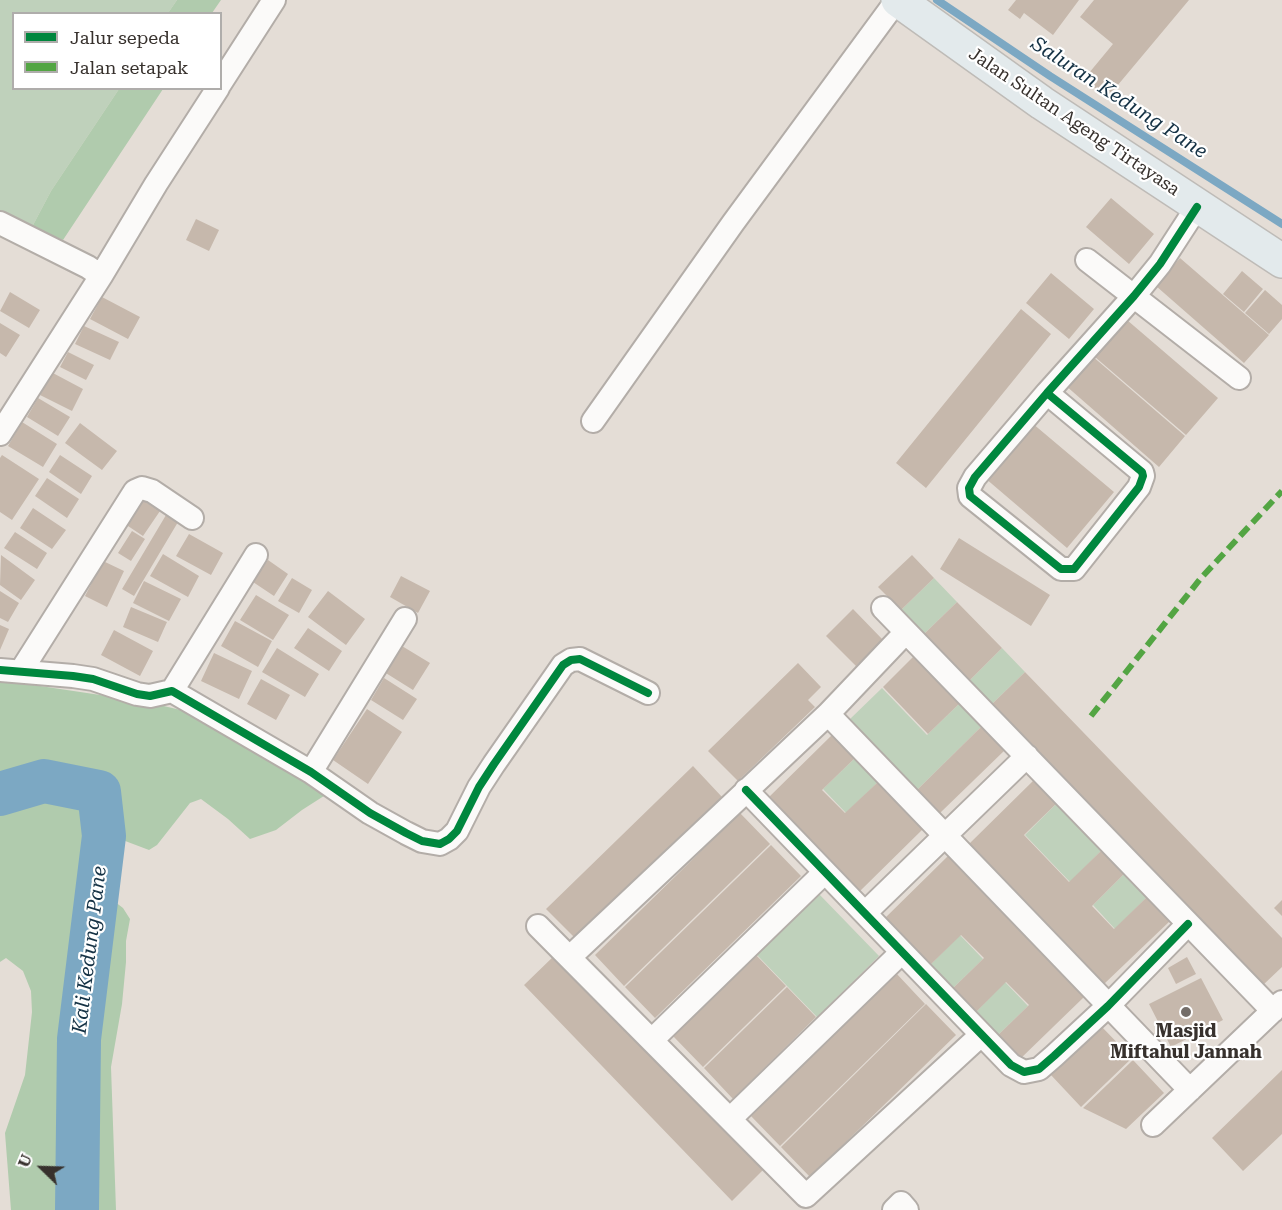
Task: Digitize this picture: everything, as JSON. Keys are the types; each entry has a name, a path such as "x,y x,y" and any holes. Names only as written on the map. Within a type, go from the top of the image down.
{"main road":[{"name":"Jalan Sultan Ageng Tirtayasa","path":"897,0 1042,103 1282,261"}],"street":[{"path":"222,81 274,0"},
{"path":"593,421 733,223 897,0"},
{"path":"0,434 217,90"},
{"path":"1047,393 1142,472 1143,476 1139,487 1074,569 1061,569 970,496 969,488 975,477 1047,393 1134,296 1160,264 1197,207"},
{"path":"0,222 88,267 101,276"},
{"path":"1087,260 1239,378"},
{"path":"11,671 135,491 142,488 152,491 192,518"},
{"path":"172,691 256,555"},
{"path":"883,608 1188,924 1277,1007 1153,1125"},
{"path":"311,772 405,618"},
{"path":"570,957 828,714 906,632"},
{"path":"11,671 73,675 150,696 172,691 311,772 370,813 405,833 422,841 440,844 457,831 479,787 563,665 571,660 580,660 648,693"},
{"path":"828,714 1190,1090"},
{"path":"865,913 1027,756"},
{"path":"747,790 981,1035 1011,1065 1024,1072 1039,1069 1108,1006 1188,924"},
{"path":"652,1040 825,872"},
{"path":"538,926 812,1203 981,1035"},
{"path":"730,1119 902,952"},
{"path":"894,1210 901,1203 907,1210"}],"green space":[{"path":"0,0 177,0 169,12 12,12 12,90 118,90 51,191 32,227 0,214"},
{"path":"177,0 221,0 213,12 169,12"},
{"path":"118,90 162,90 63,240 32,227 51,191"},
{"path":"934,578 957,602 924,634 901,610"},
{"path":"1002,648 1025,672 992,704 969,681"},
{"path":"0,680 147,702 210,717 327,794 276,830 250,839 201,799 190,803 157,845 149,850 112,836 107,785 44,771 0,785"},
{"path":"882,688 927,735 961,702 983,725 917,790 849,720"},
{"path":"856,757 879,781 846,813 823,789"},
{"path":"44,790 91,800 94,836 70,1039 68,1210 11,1210 5,1133 25,1075 32,1012 31,991 23,971 6,958 0,962 0,805 3,802"},
{"path":"1057,803 1103,849 1070,882 1025,835"},
{"path":"1125,873 1148,896 1115,929 1093,905"},
{"path":"819,894 879,956 817,1017 757,955"},
{"path":"106,895 123,908 130,919 126,941 122,1004 111,1067 116,1210 86,1210 88,1040"},
{"path":"960,935 983,959 950,991 927,968"},
{"path":"1005,982 1028,1006 995,1038 973,1015"}],"building":[{"path":"1016,0 1079,0 1053,35 1024,13 1020,19 1008,10"},
{"path":"1094,0 1189,0 1107,98 1084,79 1113,44 1080,17"},
{"path":"1111,198 1154,234 1129,264 1086,227"},
{"path":"196,219 219,230 209,251 186,240"},
{"path":"1180,258 1269,335 1244,363 1156,286"},
{"path":"1242,271 1263,289 1244,312 1223,294"},
{"path":"1051,273 1094,309 1069,339 1026,303"},
{"path":"1265,290 1282,305 1282,319 1269,334 1245,313"},
{"path":"10,292 40,310 29,328 0,311"},
{"path":"102,297 140,317 128,339 90,319"},
{"path":"1021,309 1051,334 926,488 896,463"},
{"path":"1127,320 1218,398 1186,435 1095,357"},
{"path":"0,323 20,335 6,357 0,353"},
{"path":"84,326 119,342 110,360 75,344"},
{"path":"68,352 94,365 86,380 60,367"},
{"path":"1091,355 1185,436 1159,467 1065,385"},
{"path":"51,372 83,389 72,411 40,395"},
{"path":"38,398 70,417 58,436 27,417"},
{"path":"22,422 57,444 43,467 8,446"},
{"path":"80,423 117,451 102,470 65,443"},
{"path":"1032,423 1114,492 1067,548 985,478"},
{"path":"2,455 39,479 12,520 0,512 0,458"},
{"path":"60,455 92,476 81,494 49,472"},
{"path":"47,478 79,499 67,518 35,496"},
{"path":"141,499 160,511 143,536 125,524"},
{"path":"33,508 66,530 52,549 20,528"},
{"path":"169,510 181,517 134,596 122,589"},
{"path":"132,531 145,539 131,561 118,553"},
{"path":"15,532 47,553 37,569 4,548"},
{"path":"189,534 223,553 211,575 176,556"},
{"path":"959,538 1050,595 1031,626 940,569"},
{"path":"163,554 199,576 188,597 150,576"},
{"path":"1,555 35,580 21,600 0,585"},
{"path":"912,555 934,578 901,610 878,587"},
{"path":"268,560 288,574 274,596 253,582"},
{"path":"103,561 124,571 107,607 85,596"},
{"path":"401,576 430,591 418,613 390,597"},
{"path":"292,578 312,590 299,613 278,601"},
{"path":"144,581 181,599 169,621 133,603"},
{"path":"0,591 19,603 8,622 0,618"},
{"path":"328,591 365,619 346,645 308,617"},
{"path":"256,595 289,615 273,640 240,620"},
{"path":"957,602 1002,648 969,681 924,634"},
{"path":"131,607 167,622 158,642 123,627"},
{"path":"853,609 883,640 856,666 826,636"},
{"path":"235,621 272,641 258,667 221,646"},
{"path":"0,625 9,629 0,650"},
{"path":"308,628 342,651 329,671 294,648"},
{"path":"114,630 153,651 140,676 101,655"},
{"path":"397,643 430,663 413,690 381,670"},
{"path":"277,648 319,674 305,697 262,672"},
{"path":"214,653 252,671 239,699 201,681"},
{"path":"915,655 961,702 928,734 883,687"},
{"path":"798,663 821,687 808,700 815,707 738,781 708,751"},
{"path":"1025,672 1282,938 1282,967 1263,985 992,704"},
{"path":"384,678 417,699 403,720 371,700"},
{"path":"261,679 290,695 276,720 247,704"},
{"path":"367,709 402,732 368,784 333,760"},
{"path":"983,725 1006,749 940,813 917,790"},
{"path":"833,734 856,757 822,790 845,813 879,781 924,828 858,893 767,799"},
{"path":"693,766 722,797 576,939 546,909"},
{"path":"1035,779 1057,803 1024,835 1069,882 1103,849 1125,873 1092,906 1114,929 1148,896 1171,920 1104,984 969,844"},
{"path":"740,813 770,844 624,986 595,955"},
{"path":"771,845 801,876 655,1018 625,987"},
{"path":"948,856 1084,997 1018,1061 995,1038 1029,1005 1006,982 973,1015 950,991 984,958 961,935 927,968 882,921"},
{"path":"1282,900 1282,916 1274,908"},
{"path":"555,955 763,1170 732,1201 524,985"},
{"path":"756,955 786,986 703,1067 673,1036"},
{"path":"1187,957 1196,974 1176,984 1168,968"},
{"path":"896,973 925,1004 780,1146 750,1115"},
{"name":"Masjid Miftahul Jannah","path":"1201,978 1223,1020 1171,1047 1149,1004"},
{"path":"787,987 816,1017 733,1099 704,1068"},
{"path":"926,1004 956,1035 810,1177 781,1147"},
{"path":"1100,1025 1132,1058 1081,1107 1050,1074"},
{"path":"1133,1060 1164,1093 1126,1129 1083,1108"},
{"path":"1282,1070 1282,1134 1243,1171 1212,1138"}],"waterway":[{"name":"Saluran Kedung Pane","path":"937,0 1050,76 1282,224"},
{"name":"Kali Kedung Pane","path":"0,794 44,781 99,792 104,836 79,1039 77,1210"}],"marked path":[{"path":"1091,716 1201,578 1282,491"}],"cycle path":[{"path":"1047,393 1142,472 1143,476 1139,487 1074,569 1061,569 970,496 969,488 975,477 1047,393 1134,296 1160,264 1197,207"},
{"path":"0,670 93,679 150,696 172,691 311,772 370,813 422,841 440,844 457,831 479,787 563,665 571,660 580,659 648,693"},
{"path":"746,790 1011,1065 1024,1072 1039,1069 1054,1056 1108,1006 1188,924"}],"place":[{"name":"Masjid Miftahul Jannah","path":"1186,1012"}]}
